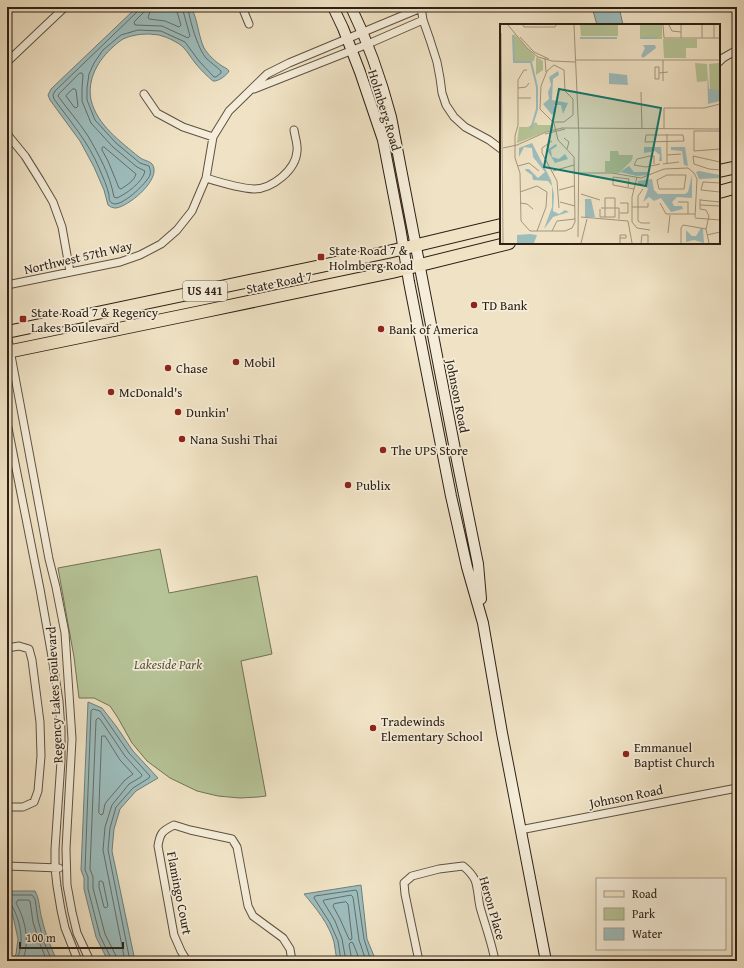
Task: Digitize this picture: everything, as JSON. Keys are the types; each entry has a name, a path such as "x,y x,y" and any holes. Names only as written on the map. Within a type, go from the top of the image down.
{"main road":[{"path":"720,172 737,167"},
{"path":"720,192 737,187"},
{"name":"State Road 7","path":"7,333 416,246 500,225"},
{"name":"State Road 7","path":"9,351 251,302 406,268 505,244"}],"street":[{"path":"7,62 65,7"},
{"path":"242,7 249,24"},
{"name":"Holmberg Road","path":"333,7 352,50 383,140 403,248"},
{"name":"Holmberg Road","path":"351,7 368,44 391,116 416,246"},
{"path":"420,8 437,62 442,93 446,105 454,117 466,127 500,148"},
{"name":"Northwest 57th Way","path":"7,285 120,262 140,255 161,244 177,230 192,211 206,178 212,137 229,111 267,74 289,63 420,8"},
{"name":"Northwest 57th Way","path":"250,91 368,44 423,20"},
{"path":"720,61 737,50"},
{"path":"144,94 158,113 183,127 212,137"},
{"path":"206,178 238,187 256,189 272,184 287,173 295,161 297,151 294,130"},
{"path":"7,134 25,156 53,202 62,227 70,272"},
{"name":"Johnson Road","path":"416,246 461,484 478,564 483,623 520,830 546,961"},
{"name":"Johnson Road","path":"403,248 455,514 467,567 483,623"},
{"name":"Regency Lakes Boulevard","path":"7,333 9,351 49,559 65,633 72,739 66,849 67,885 77,933 90,961"},
{"name":"Regency Lakes Boulevard","path":"7,423 40,589 59,701 61,761 55,868 65,928 78,961"},
{"path":"455,514 461,520 468,551 471,557 478,564"},
{"path":"7,648 18,646 29,649 32,660 40,722 41,756 38,791 34,802 23,807 7,807"},
{"name":"Johnson Road","path":"520,830 737,788"},
{"name":"Flamingo Court","path":"187,961 174,935 158,846 160,836 166,829 174,825 232,839 237,847 248,906 253,916 282,938 290,949 292,961"},
{"path":"7,866 66,868"},
{"name":"Heron Place","path":"419,961 404,894 404,883 412,876 463,866 469,870 474,879 484,923 495,961"}],"green space":[{"name":"Lakeside Park","path":"160,549 169,593 257,576 272,654 241,661 266,796 240,798 218,796 197,791 170,778 147,761 132,743 110,706 94,698 79,698 74,657 58,568"}],"water":[{"path":"137,7 191,7 204,48 212,58 229,71 222,78 213,81 198,66 181,45 170,39 150,34 123,39 103,57 92,77 90,92 94,109 98,117 110,132 141,159 152,164 154,169 151,181 141,193 128,203 115,208 108,205 104,190 94,167 80,141 50,100 48,95 51,89"},
{"path":"592,7 619,7 623,24 597,24"},
{"path":"88,702 102,708 133,751 158,778 136,791 120,809 114,829 112,851 135,961 108,961 96,937 84,889 84,878 81,870"},
{"path":"361,885 367,939 376,961 337,961 332,935 304,894"},
{"path":"7,891 35,891 45,930 57,961 12,961 16,954 18,939 13,916 7,905"}],"place":[{"name":"State Road 7 & Holmberg Road","path":"321,257"},
{"name":"TD Bank","path":"474,305"},
{"name":"State Road 7 & Regency Lakes Boulevard","path":"23,319"},
{"name":"Bank of America","path":"381,329"},
{"name":"Mobil","path":"236,362"},
{"name":"Chase","path":"168,368"},
{"name":"McDonald's","path":"111,392"},
{"name":"Dunkin'","path":"178,412"},
{"name":"Nana Sushi Thai","path":"182,439"},
{"name":"The UPS Store","path":"383,450"},
{"name":"Publix","path":"348,485"},
{"name":"Tradewinds Elementary School","path":"373,728"},
{"name":"Emmanuel Baptist Church","path":"626,754"}]}
